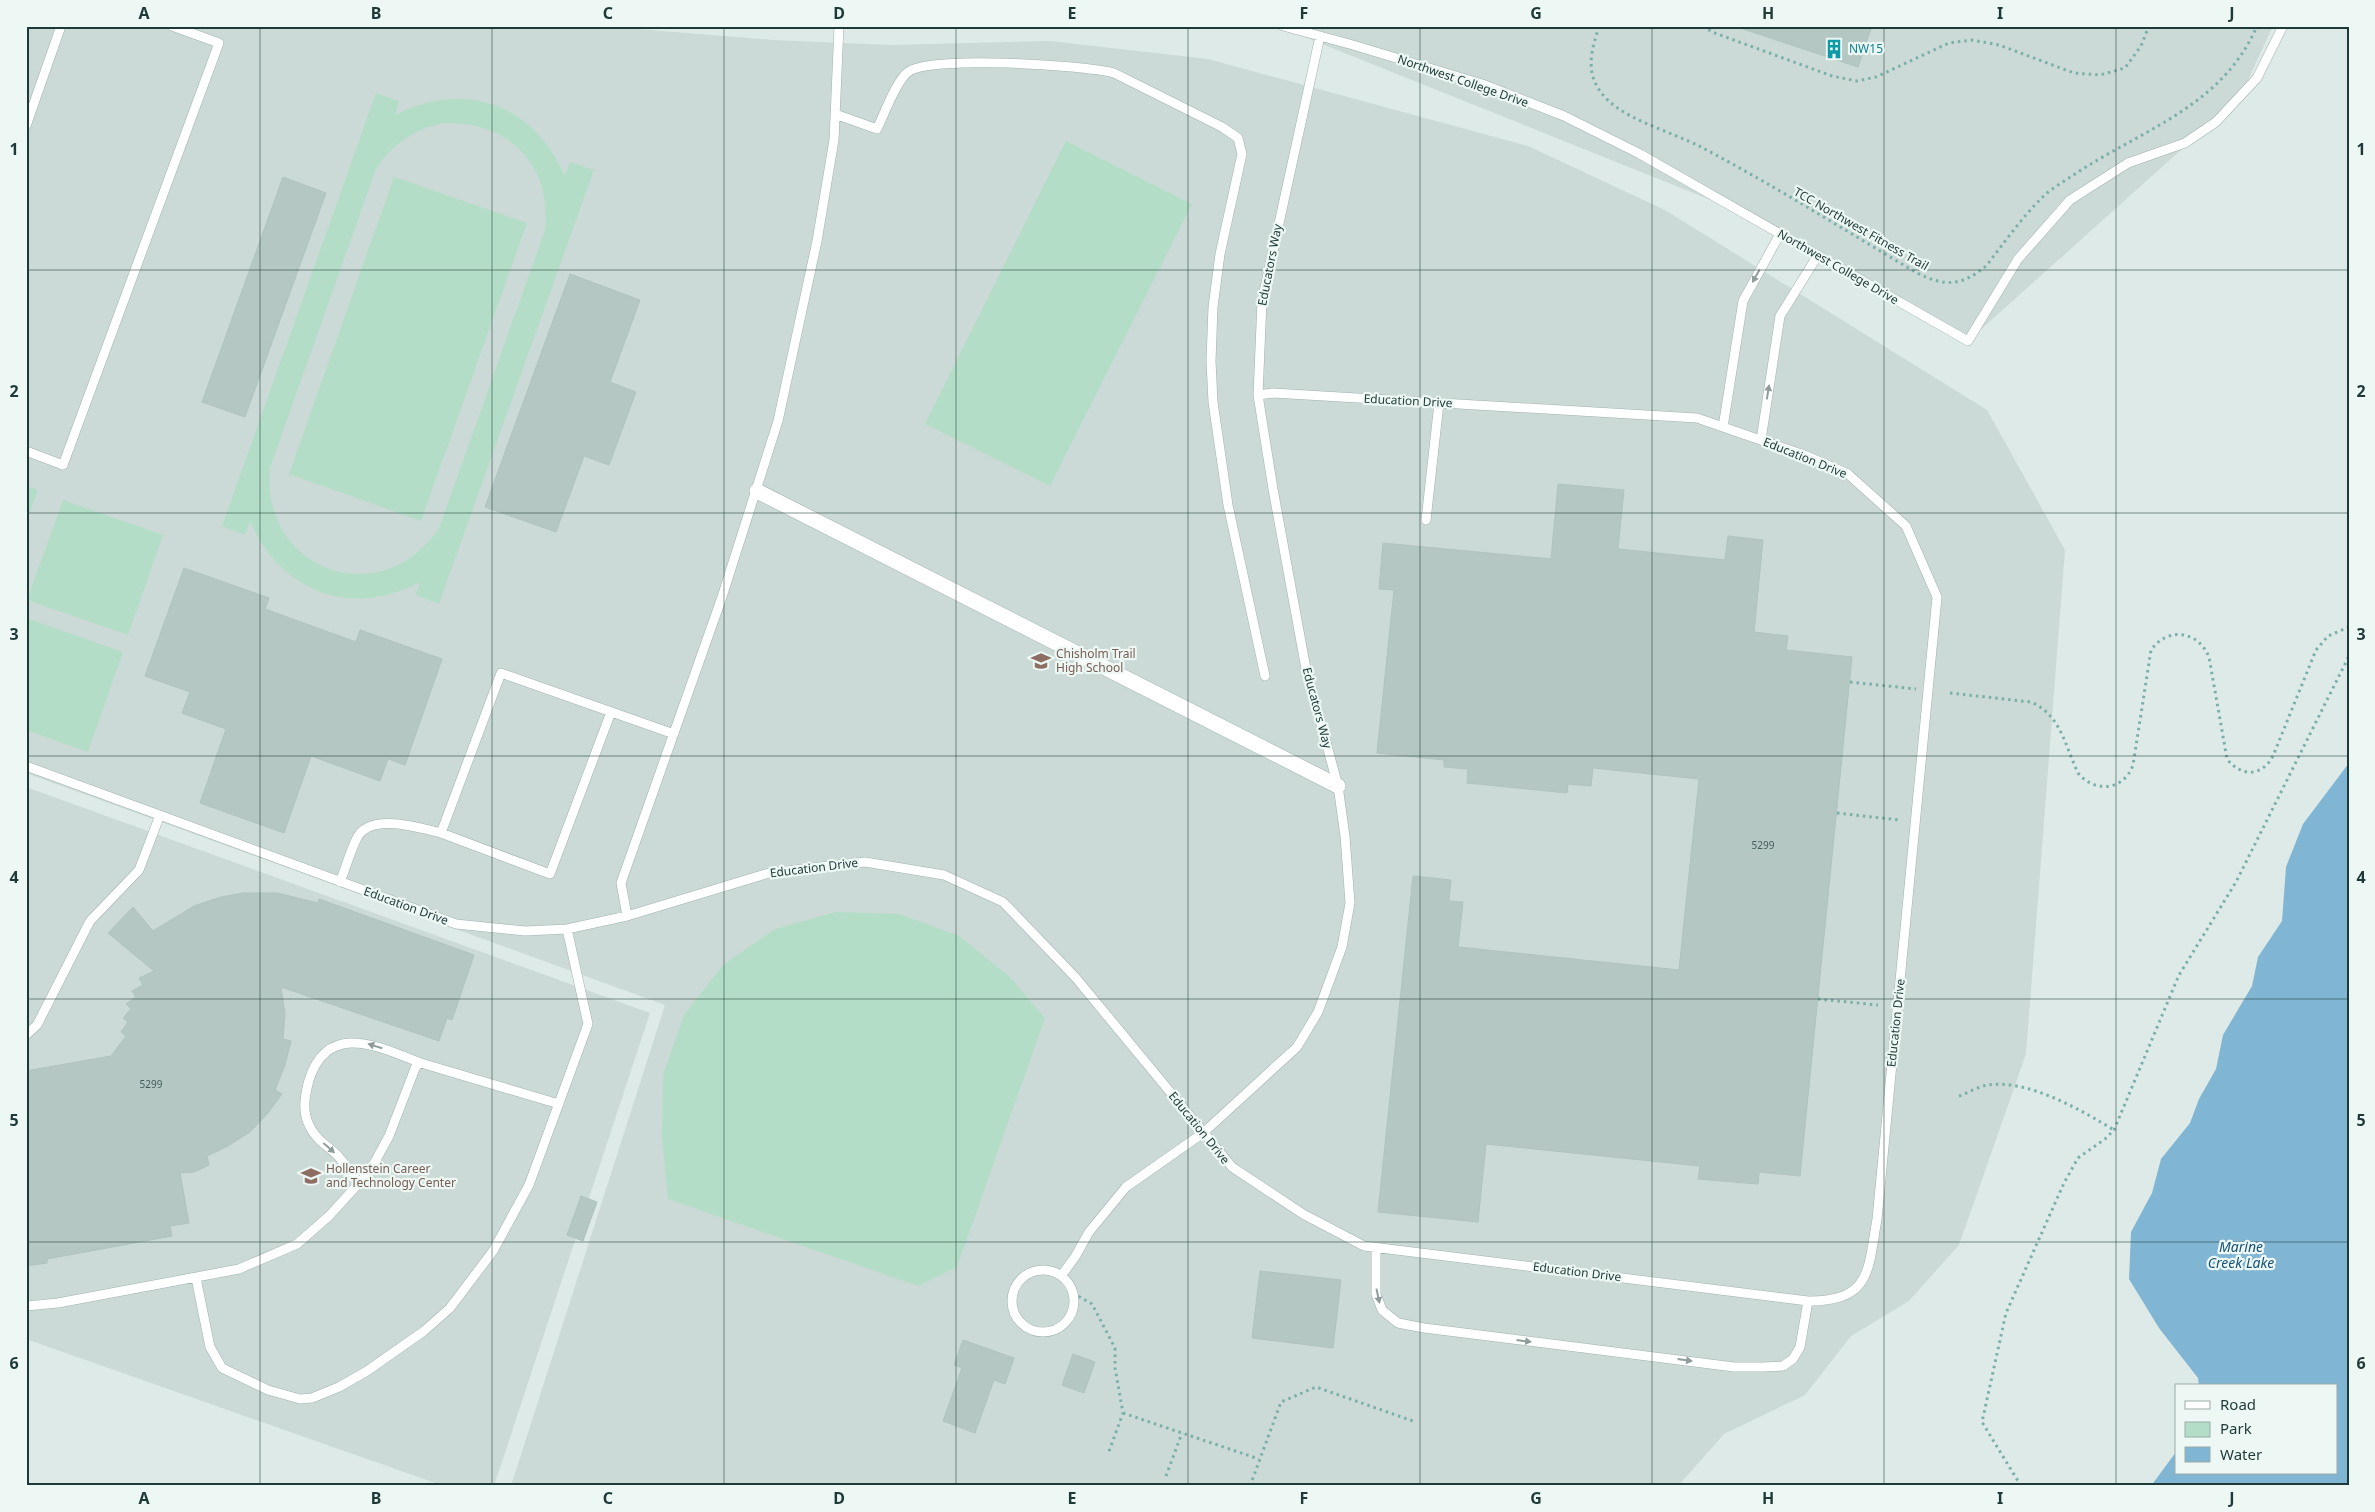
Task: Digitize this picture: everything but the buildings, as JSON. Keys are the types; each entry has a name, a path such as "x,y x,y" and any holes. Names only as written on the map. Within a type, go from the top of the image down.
{"street":[{"path":"757,492 1338,786"}],"lane":[{"path":"26,126 61,26"},
{"path":"26,451 63,465 219,43 172,26"},
{"path":"626,916 622,882 757,492 778,421 817,241 834,140 839,26"},
{"name":"Northwest College Drive","path":"1283,26 1482,84 1564,116 1640,154 1968,341 2018,259 2070,200 2128,163 2185,143 2216,122 2256,78 2283,26"},
{"name":"Educators Way","path":"1061,1276 1075,1257 1088,1232 1126,1187 1203,1133 1297,1047 1318,1012 1342,947 1350,903 1345,836 1338,786 1306,669 1272,489 1258,394 1262,301 1320,36"},
{"path":"835,114 877,129 905,74 919,67 977,63 1069,66 1114,73 1222,127 1238,138 1242,154 1220,254 1213,308 1211,361 1213,402 1228,505 1265,676"},
{"path":"1723,427 1743,301 1780,234"},
{"path":"1761,440 1780,316 1818,255"},
{"name":"Education Drive","path":"26,766 456,924 525,931 567,929 626,916 769,873 866,862 944,875 1003,902 1076,978 1232,1168 1303,1214 1364,1246 1808,1301 1829,1301 1855,1291 1864,1279 1869,1263 1877,1220 1937,597 1906,526 1848,474 1761,440 1697,418 1274,393 1258,394"},
{"path":"1426,520 1439,403"},
{"path":"441,833 501,673 674,734"},
{"path":"340,882 357,836 366,828 384,823 441,833 550,874 611,712"},
{"path":"26,1036 37,1025 90,921 139,870 160,815"},
{"path":"196,1278 210,1347 222,1368 268,1390 300,1399 312,1398 339,1387 367,1371 424,1331 450,1308 493,1251 530,1185 588,1024 567,929"},
{"path":"359,1183 337,1155 314,1134 307,1120 304,1103 306,1090 318,1061 326,1052 338,1045 351,1042 366,1042 421,1063 559,1104"},
{"path":"26,1306 58,1303 239,1269 297,1244 329,1216 359,1183 380,1154 416,1066 421,1063"},
{"path":"1376,1247 1376,1294 1382,1310 1398,1323 1734,1367 1783,1366 1792,1359 1800,1347 1808,1301"},
{"path":"1042,1270 1061,1276 1069,1283 1073,1293 1075,1303 1067,1322 1048,1332 1038,1332 1020,1322 1012,1304 1013,1294 1020,1281 1032,1272 1042,1270"}],"path":[{"name":"TCC Northwest Fitness Trail","path":"1598,26 1590,57 1592,74 1600,92 1615,108 1701,147 1917,273 1933,281 1947,283 1959,282 1974,276 1986,266 2047,193 2105,154 2160,126 2199,101 2218,84 2245,50 2257,26"},
{"path":"1703,26 1712,32 1832,76 1857,81 1876,77 1949,43 1972,40 1999,45 2074,73 2100,75 2125,68 2141,46 2149,26"},
{"path":"1950,693 2032,702 2046,709 2056,720 2078,773 2084,780 2098,787 2116,785 2127,776 2133,765 2151,650 2168,635 2187,635 2203,646 2209,657 2227,759 2237,769 2255,772 2264,769 2273,756 2320,644 2334,632 2349,627"},
{"path":"2022,1486 1982,1422 2006,1313 2064,1183 2078,1158 2105,1139 2114,1130 2179,974 2236,882 2349,656"},
{"path":"1850,682 1924,689"},
{"path":"1837,813 1899,820"},
{"path":"1818,999 1878,1005"},
{"path":"1959,1096 1988,1084 2023,1088 2052,1096 2114,1130"},
{"path":"1073,1293 1092,1304 1114,1342 1115,1368 1122,1413 1108,1454"},
{"path":"1250,1486 1281,1402 1316,1387 1413,1421"},
{"path":"1122,1413 1259,1459"},
{"path":"1166,1476 1182,1433"}],"shaded area":[{"name":"Chisholm Trail High School","path":"26,26 600,26 773,40 891,45 1050,41 1208,59 1528,146 1665,210 1987,410 2065,550 2026,1054 1959,1245 1909,1301 1851,1336 1805,1395 1724,1434 1678,1486 511,1486 665,1005 26,773"},
{"path":"980,26 1142,26 1056,29"},
{"path":"1277,26 2273,26 2240,97 1968,341 1741,212"},
{"name":"Hollenstein Career and Technology Center","path":"26,787 650,1013 494,1486 444,1486 26,1339"}],"green space":[{"path":"376,93 399,101 395,115 421,104 447,99 471,99 494,105 516,116 535,131 551,151 565,176 570,162 594,170 439,604 416,595 420,582 394,593 369,598 344,598 321,592 299,581 280,566 263,546 250,521 245,535 222,526","holes":["444,123 467,124 488,130 506,139 522,151 533,167 541,186 545,207 545,230 439,528 415,554 387,569 358,574 329,569 304,555 284,533 272,504 270,468 376,169 397,145 423,129"]},
{"path":"1066,141 1192,204 1050,486 925,424"},
{"path":"394,177 527,223 421,521 289,474"},
{"path":"26,486 38,490 26,523"},
{"path":"63,500 163,535 128,635 27,600"},
{"path":"26,618 123,652 88,752 26,730"},
{"path":"836,912 900,914 959,936 1009,976 1045,1018 957,1267 918,1286 668,1199 662,1138 663,1075 684,1015 723,965 775,929"}],"water":[{"name":"Marine Creek Lake","path":"2349,763 2349,1486 2151,1486 2175,1453 2175,1474 2338,1474 2338,1384 2199,1384 2198,1378 2159,1328 2129,1279 2131,1232 2152,1193 2161,1159 2190,1123 2199,1099 2216,1069 2223,1035 2252,986 2258,957 2282,921 2286,867 2303,824"}],"place":[{"name":"NW15","path":"1834,49"},
{"name":"Chisholm Trail High School","path":"1041,661"},
{"name":"Hollenstein Career and Technology Center","path":"311,1176"}]}
